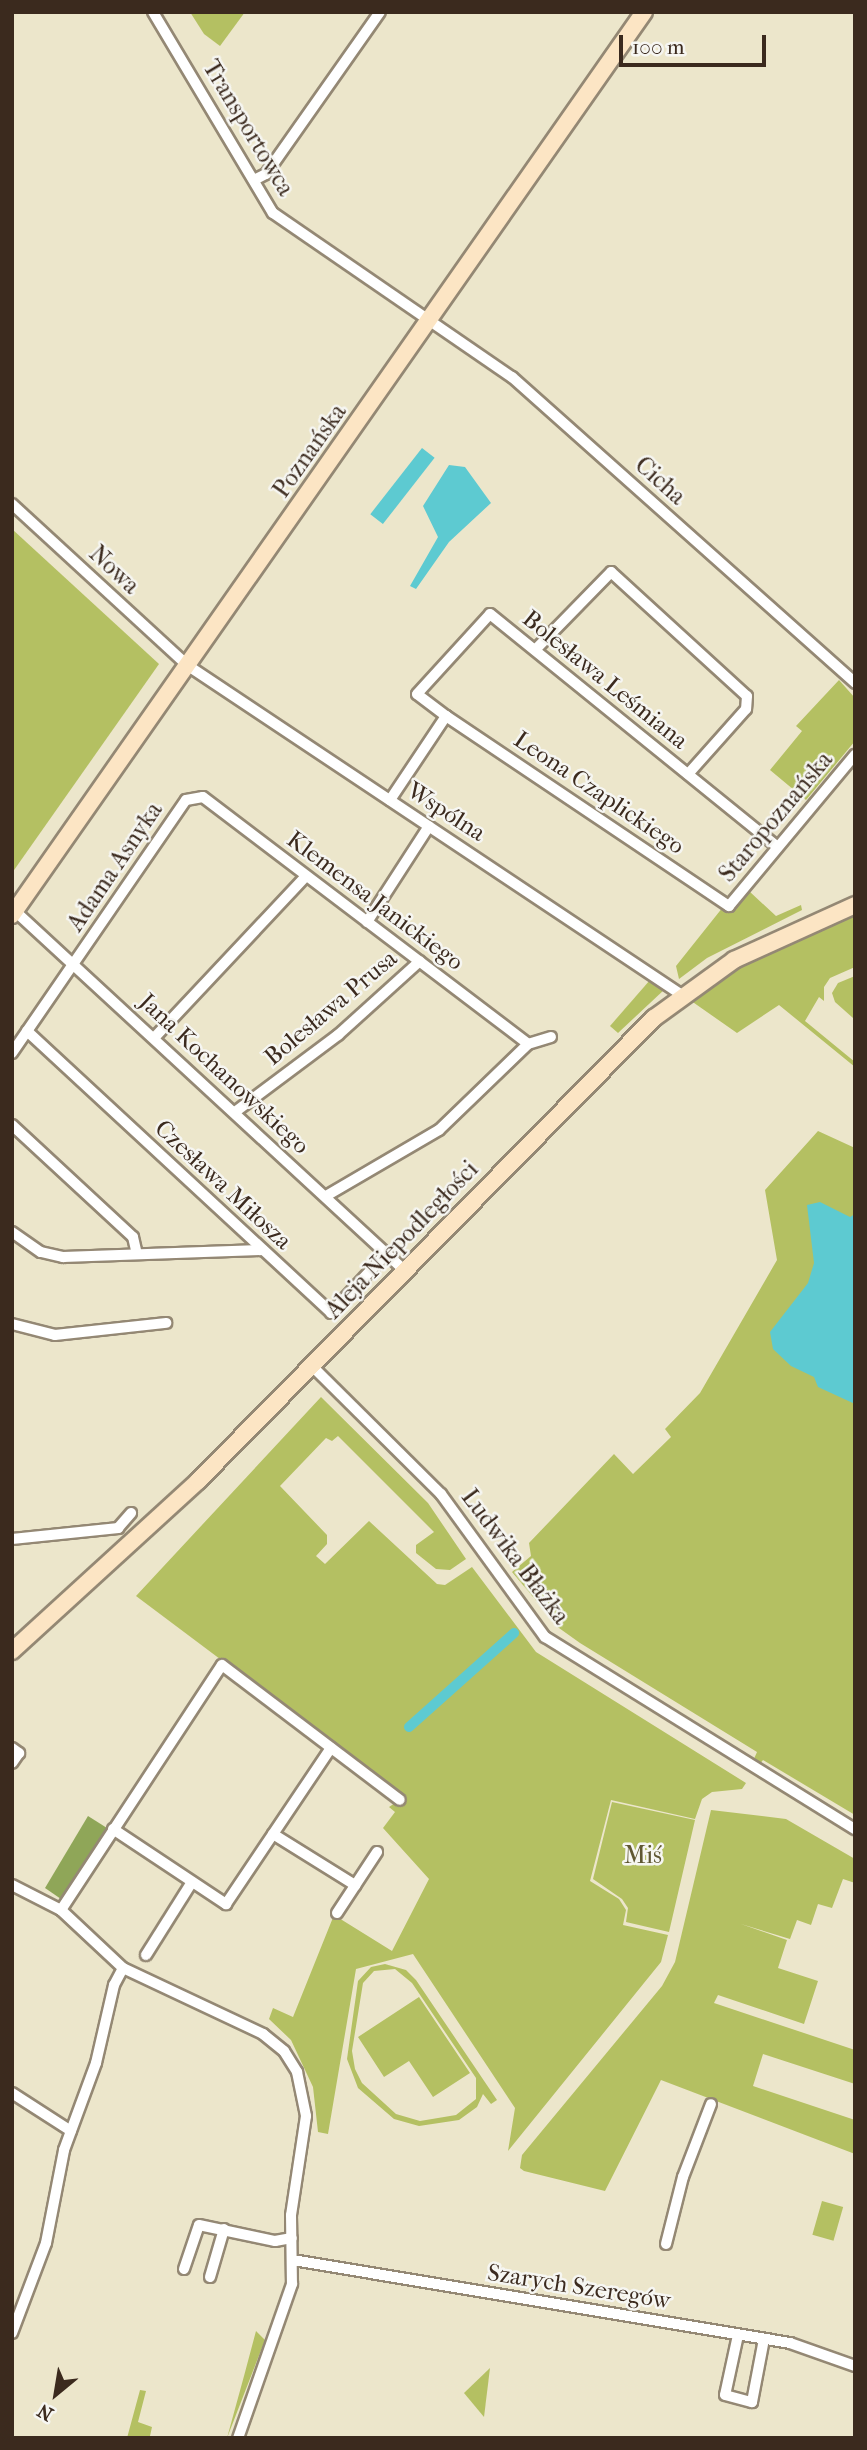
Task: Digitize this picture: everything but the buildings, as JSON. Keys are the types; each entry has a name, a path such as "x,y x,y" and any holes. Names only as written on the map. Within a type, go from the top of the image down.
{"street":[{"name":"Transportowca","path":"153,12 273,213 430,319"},
{"path":"254,180 266,174 380,12"},
{"name":"Poznańska","path":"14,913 645,12"},
{"name":"Cicha","path":"430,319 512,377 855,683"},
{"name":"Nowa","path":"12,504 187,665"},
{"path":"535,650 611,572 747,696 746,709 688,774"},
{"name":"Bolesława Leśmiana","path":"417,694 490,614 778,846"},
{"name":"Wspólna","path":"187,665 682,995"},
{"name":"Leona Czaplickiego","path":"417,694 729,906"},
{"path":"390,800 446,716"},
{"name":"Staropoznańska","path":"729,906 855,755"},
{"name":"Klemensa Janickiego","path":"194,799 203,797 528,1044"},
{"name":"Adama Asnyka","path":"12,1053 186,800 194,799"},
{"path":"367,922 429,826"},
{"path":"154,1038 306,876"},
{"name":"Aleja Niepodległości","path":"12,1651 131,1544 311,1365 628,1041 682,995 752,950 855,905"},
{"name":"Jana Kochanowskiego","path":"14,913 74,964 404,1270"},
{"name":"Bolesława Prusa","path":"235,1112 338,1035 420,961"},
{"name":"Czesława Miłosza","path":"27,1031 331,1313 387,1253"},
{"path":"326,1196 439,1130 528,1044 551,1037"},
{"path":"12,1125 133,1237 136,1254"},
{"path":"12,1232 51,1256 263,1250"},
{"path":"12,1324 55,1335 166,1324"},
{"name":"Ludwika Błażka","path":"311,1365 441,1494 545,1637 855,1829"},
{"path":"12,1539 118,1528 131,1513"},
{"path":"118,1528 131,1544"},
{"path":"61,1910 222,1665 400,1800"},
{"path":"113,1829 226,1904 331,1748"},
{"path":"273,1834 355,1885"},
{"path":"337,1913 377,1853"},
{"path":"146,1955 192,1882"},
{"path":"12,1885 61,1910 123,1968 263,2034 284,2051 297,2072 306,2106 292,2238 291,2288 238,2438"},
{"path":"12,2333 46,2243 71,2131 96,2063 114,1985 123,1968"},
{"path":"12,2093 71,2131"},
{"path":"666,2244 682,2177 711,2105"},
{"path":"184,2269 199,2225 275,2241 292,2238"},
{"path":"210,2277 223,2229"},
{"name":"Szarych Szeregów","path":"293,2260 790,2343 855,2366"},
{"path":"738,2334 725,2395 752,2402 764,2339"}],"green space":[{"path":"190,12 245,12 220,46 204,34"},
{"path":"12,529 159,664 12,873"},
{"path":"839,680 855,698 855,741 806,800 770,770 802,731 796,726"},
{"path":"749,891 776,916 801,905 802,910 707,958 679,979 676,966 723,907 732,913"},
{"path":"855,914 855,967 830,978 824,987 824,1001 819,997 805,1021 855,1062 855,1067 779,1005 737,1033 687,998 729,967"},
{"path":"855,976 853,1018 835,1002 832,993 838,983"},
{"path":"650,980 665,989 618,1033 610,1026"},
{"path":"818,1131 855,1148 855,1815 763,1760 759,1765 753,1761 757,1752 580,1643 559,1628 512,1572 531,1556 529,1543 614,1454 633,1474 671,1437 665,1429 700,1393 777,1260 765,1190"},
{"path":"321,1397 428,1503 466,1559 450,1570 436,1569 416,1553 416,1545 434,1532 338,1436 332,1441 326,1438 280,1486 327,1535 327,1544 316,1556 325,1564 369,1521 437,1584 445,1585 472,1567 536,1652 746,1783 742,1789 712,1792 702,1799 695,1819 611,1800 590,1881 619,1899 626,1910 623,1925 668,1935 661,1962 508,2151 515,2108 413,1954 356,1969 328,2134 318,2132 313,2087 291,2040 269,2019 273,2008 293,2017 334,1915 392,1951 429,1879 383,1828 395,1812 389,1807 404,1797 136,1596"},
{"name":"Miś","path":"612,1802 695,1820 669,1932 626,1922 628,1908 622,1899 593,1879"},
{"path":"711,1810 786,1819 855,1859 855,1883 843,1879 832,1908 818,1904 811,1925 797,1920 790,1939 741,1924 787,1940 778,1968 818,1981 804,2024 718,1995 714,2003 855,2050 855,2084 763,2054 753,2086 855,2120 855,2154 661,2080 605,2191 524,2171 520,2168 522,2155 662,1986 675,1962"},
{"path":"88,1816 107,1828 61,1899 45,1888"},
{"path":"385,1964 406,1970 416,1980 497,2100 491,2104 483,2094 477,2107 459,2120 419,2126 394,2119 358,2088 347,2059 358,1981 371,1967","holes":["395,1969 412,1983 476,2078 476,2099 456,2115 420,2121 396,2114 362,2083 355,2069 352,2051 363,1983 374,1971"]},
{"path":"419,1997 470,2073 433,2097 409,2061 384,2077 358,2037"},
{"path":"822,2201 843,2207 834,2241 812,2235"},
{"path":"256,2331 265,2340 227,2438 244,2376"},
{"path":"490,2368 484,2417 464,2393"},
{"path":"140,2390 146,2391 138,2422 152,2427 150,2436 157,2438 127,2438"}],"water":[{"path":"422,448 435,458 383,524 370,514"},
{"path":"449,465 465,467 491,503 449,542 416,589 410,586 438,537 423,506"},
{"path":"820,1202 850,1217 855,1214 855,1404 818,1387 814,1377 791,1366 773,1349 770,1332 808,1283 814,1263 807,1205"}],"waterway":[{"path":"409,1727 514,1633"}]}
